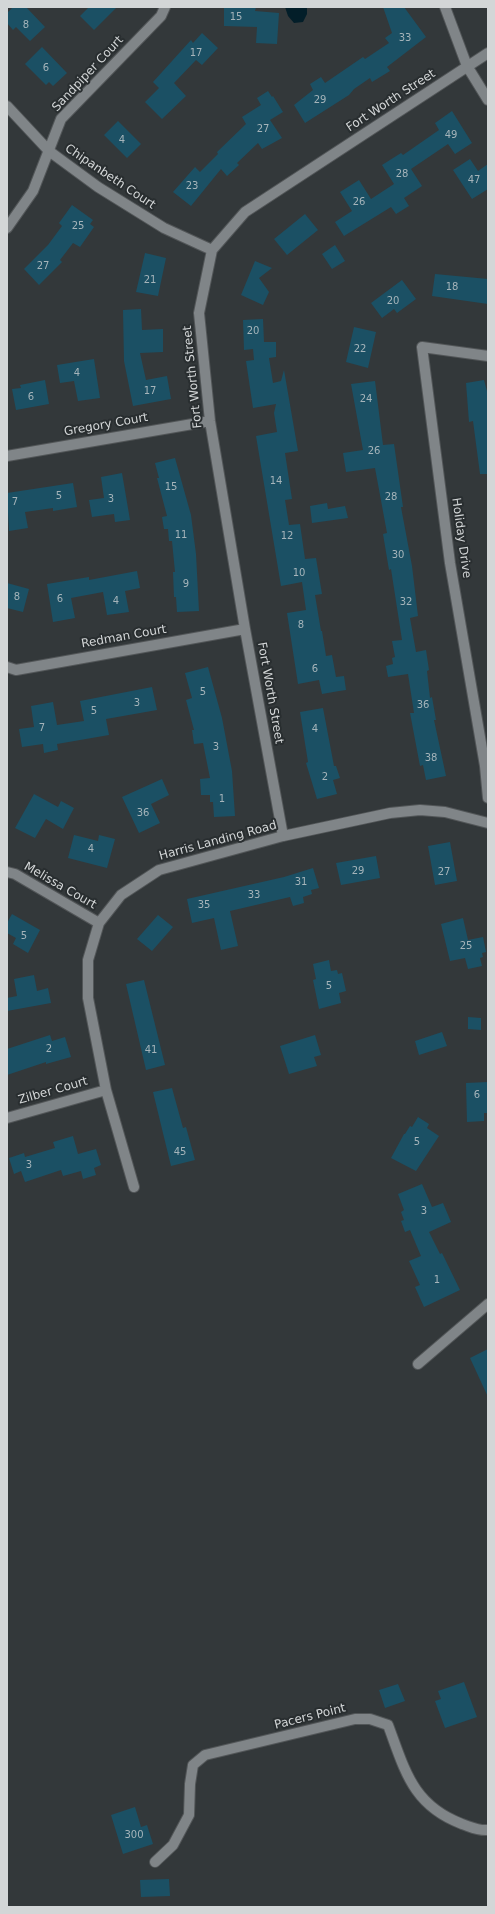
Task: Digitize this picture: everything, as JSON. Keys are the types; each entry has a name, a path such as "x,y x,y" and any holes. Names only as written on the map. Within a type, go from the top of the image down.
{"street":[{"name":"Sandpiper Court","path":"7,228 33,191 61,120 161,16 165,7"},
{"path":"446,7 467,66 488,100"},
{"name":"Fort Worth Street","path":"283,836 245,629 210,421 199,313 212,250 245,212 488,53"},
{"name":"Chipanbeth Court","path":"7,106 49,151 98,187 164,228 212,250"},
{"name":"Holiday Drive","path":"488,356 422,347 450,563 485,766 488,798"},
{"name":"Gregory Court","path":"7,456 210,421"},
{"name":"Redman Court","path":"7,667 16,670 245,629"},
{"name":"Harris Landing Road","path":"134,1187 106,1090 88,998 88,960 99,923 121,895 159,870 283,836 390,813 420,810 453,814 488,823"},
{"name":"Melissa Court","path":"7,872 15,874 99,923"},
{"name":"Zilber Court","path":"7,1118 106,1090"},
{"path":"418,1364 488,1304"},
{"name":"Pacers Point","path":"155,1862 173,1845 189,1815 190,1784 194,1765 205,1755 354,1720 370,1719 388,1725 409,1782 431,1808 452,1820 480,1831 488,1830"}],"water":[{"path":"285,7 307,7 307,14 303,22 294,23 288,16"}],"building":[{"path":"13,7 26,7 45,27 30,41 16,27 13,30 7,23 7,13"},
{"path":"89,7 117,7 94,30 80,16"},
{"path":"224,7 256,7 255,11 279,13 277,44 256,43 257,27 224,26"},
{"path":"383,7 404,7 426,37 387,67 390,71 372,82 370,78 354,89 349,95 305,123 294,105 313,90 310,84 321,77 325,83 363,57 365,59 389,43 385,38 392,33"},
{"path":"202,33 218,48 202,65 196,60 174,83 186,96 162,119 145,102 159,88 153,82 191,40 193,43"},
{"path":"42,47 67,73 53,86 49,82 46,85 25,64"},
{"path":"268,91 283,112 270,120 282,138 262,149 258,143 237,163 239,165 227,176 221,169 191,206 173,192 195,167 200,172 218,154 217,152 246,124 242,117 261,105 257,98"},
{"path":"452,111 472,143 455,154 448,144 411,169 422,186 404,198 409,206 396,214 391,207 344,236 335,222 352,211 340,192 359,180 371,199 394,184 382,165 401,153 403,155 439,130 435,123"},
{"path":"118,121 141,144 127,158 104,135"},
{"path":"470,159 478,171 488,164 488,189 472,199 453,170"},
{"path":"72,205 93,220 90,224 94,227 80,247 73,243 60,260 62,262 39,285 24,269 48,245 62,226 59,223"},
{"path":"305,214 318,230 287,255 274,239"},
{"path":"335,245 345,261 332,269 322,254"},
{"path":"145,253 166,258 158,296 136,292"},
{"path":"255,261 272,268 259,278 269,292 263,305 241,295"},
{"path":"435,274 488,279 488,304 432,296"},
{"path":"402,280 416,299 397,313 394,309 382,318 371,303"},
{"path":"141,309 142,330 163,329 163,352 140,353 146,380 167,376 171,399 133,406 124,361 123,310"},
{"path":"263,319 264,342 276,342 276,357 269,358 273,383 281,381 284,370 298,451 285,453 292,499 285,500 289,525 300,524 305,559 316,558 322,594 315,595 326,656 332,655 336,677 344,676 346,690 322,694 319,680 298,684 287,613 306,610 302,582 281,586 256,436 277,432 274,413 276,404 253,408 246,361 254,360 253,349 244,350 243,320"},
{"path":"354,327 376,332 368,368 346,362"},
{"path":"94,359 100,398 78,401 74,381 60,383 57,365"},
{"path":"45,380 49,404 16,410 12,389 21,388 20,385"},
{"path":"484,380 488,395 488,474 480,474 473,421 469,422 466,383"},
{"path":"375,381 383,445 394,444 403,507 401,507 412,566 418,616 410,618 416,652 426,650 429,670 427,671 430,698 432,697 436,720 434,720 446,776 426,780 423,765 420,766 410,713 414,713 408,674 388,677 386,666 393,664 392,658 395,657 392,641 402,640 391,569 389,570 383,534 387,533 375,468 346,472 343,453 363,450 351,384"},
{"path":"175,458 191,515 196,554 199,611 177,612 176,597 174,597 173,572 175,572 172,541 169,541 168,529 164,529 162,517 167,516 157,478 159,478 155,463"},
{"path":"122,473 130,520 115,522 114,514 92,517 89,500 104,498 101,477"},
{"path":"73,483 77,507 53,511 53,508 25,512 28,528 9,531 7,493"},
{"path":"327,503 328,509 345,506 348,518 312,523 310,506"},
{"path":"137,571 140,588 125,591 129,612 107,615 103,592 71,598 75,618 53,622 47,584 89,577 89,580"},
{"path":"7,583 29,589 23,612 7,608"},
{"path":"208,667 222,718 232,771 235,816 214,817 213,802 210,802 210,795 201,795 200,779 210,778 203,743 194,744 192,730 194,730 186,700 192,698 185,673"},
{"path":"152,687 157,710 106,719 109,735 57,744 58,750 44,753 43,744 22,747 19,729 34,727 31,706 53,702 57,725 84,721 80,701"},
{"path":"323,708 334,766 336,766 340,778 333,780 337,794 317,799 306,763 308,762 300,712"},
{"path":"162,779 169,795 151,804 160,823 139,833 122,797"},
{"path":"34,794 58,807 61,801 74,808 63,829 46,819 35,838 15,828"},
{"path":"74,835 98,841 99,835 115,839 107,868 68,858"},
{"path":"450,842 457,881 435,885 428,846"},
{"path":"376,856 380,878 341,885 336,863"},
{"path":"313,868 319,888 311,890 312,894 303,897 304,903 293,906 290,897 230,911 238,946 221,950 214,918 192,923 187,899 284,877"},
{"path":"12,914 40,930 28,953 13,944 16,938 7,933 7,923"},
{"path":"158,915 173,927 152,951 137,939"},
{"path":"463,918 468,940 483,937 486,952 482,953 483,957 480,958 482,966 468,969 465,958 450,961 441,924"},
{"path":"329,960 331,971 337,970 338,974 342,973 346,991 339,993 341,1003 319,1009 313,980 316,979 313,964"},
{"path":"34,975 37,991 48,988 51,1003 7,1011 7,998 17,996 14,979"},
{"path":"144,980 165,1065 146,1070 126,984"},
{"path":"468,1017 481,1018 481,1030 468,1029"},
{"path":"442,1032 447,1046 419,1055 415,1041"},
{"path":"50,1035 52,1041 65,1037 71,1057 46,1064 46,1062 7,1075 7,1049"},
{"path":"315,1035 321,1055 314,1057 317,1066 289,1074 280,1046"},
{"path":"488,1082 488,1113 484,1113 484,1121 467,1122 466,1083"},
{"path":"172,1088 183,1128 186,1127 195,1160 171,1166 153,1092"},
{"path":"418,1117 429,1124 427,1128 439,1136 416,1171 391,1158 404,1134 410,1126 412,1127"},
{"path":"73,1136 78,1154 96,1149 101,1165 94,1168 96,1175 83,1179 81,1171 63,1176 61,1170 25,1182 21,1171 14,1174 9,1158 24,1153 25,1157 55,1148 53,1142"},
{"path":"422,1184 432,1207 443,1203 451,1222 429,1232 440,1254 442,1253 460,1290 424,1307 415,1287 420,1285 409,1261 421,1256 410,1230 405,1232 401,1221 404,1220 401,1212 404,1210 398,1194"},
{"path":"488,1349 488,1397 470,1358"},
{"path":"464,1682 477,1717 445,1728 435,1701 441,1699 438,1691"},
{"path":"398,1684 405,1701 385,1708 379,1690"},
{"path":"135,1807 141,1827 147,1825 153,1844 123,1854 111,1815"},
{"path":"169,1879 170,1896 141,1897 140,1880"}]}
